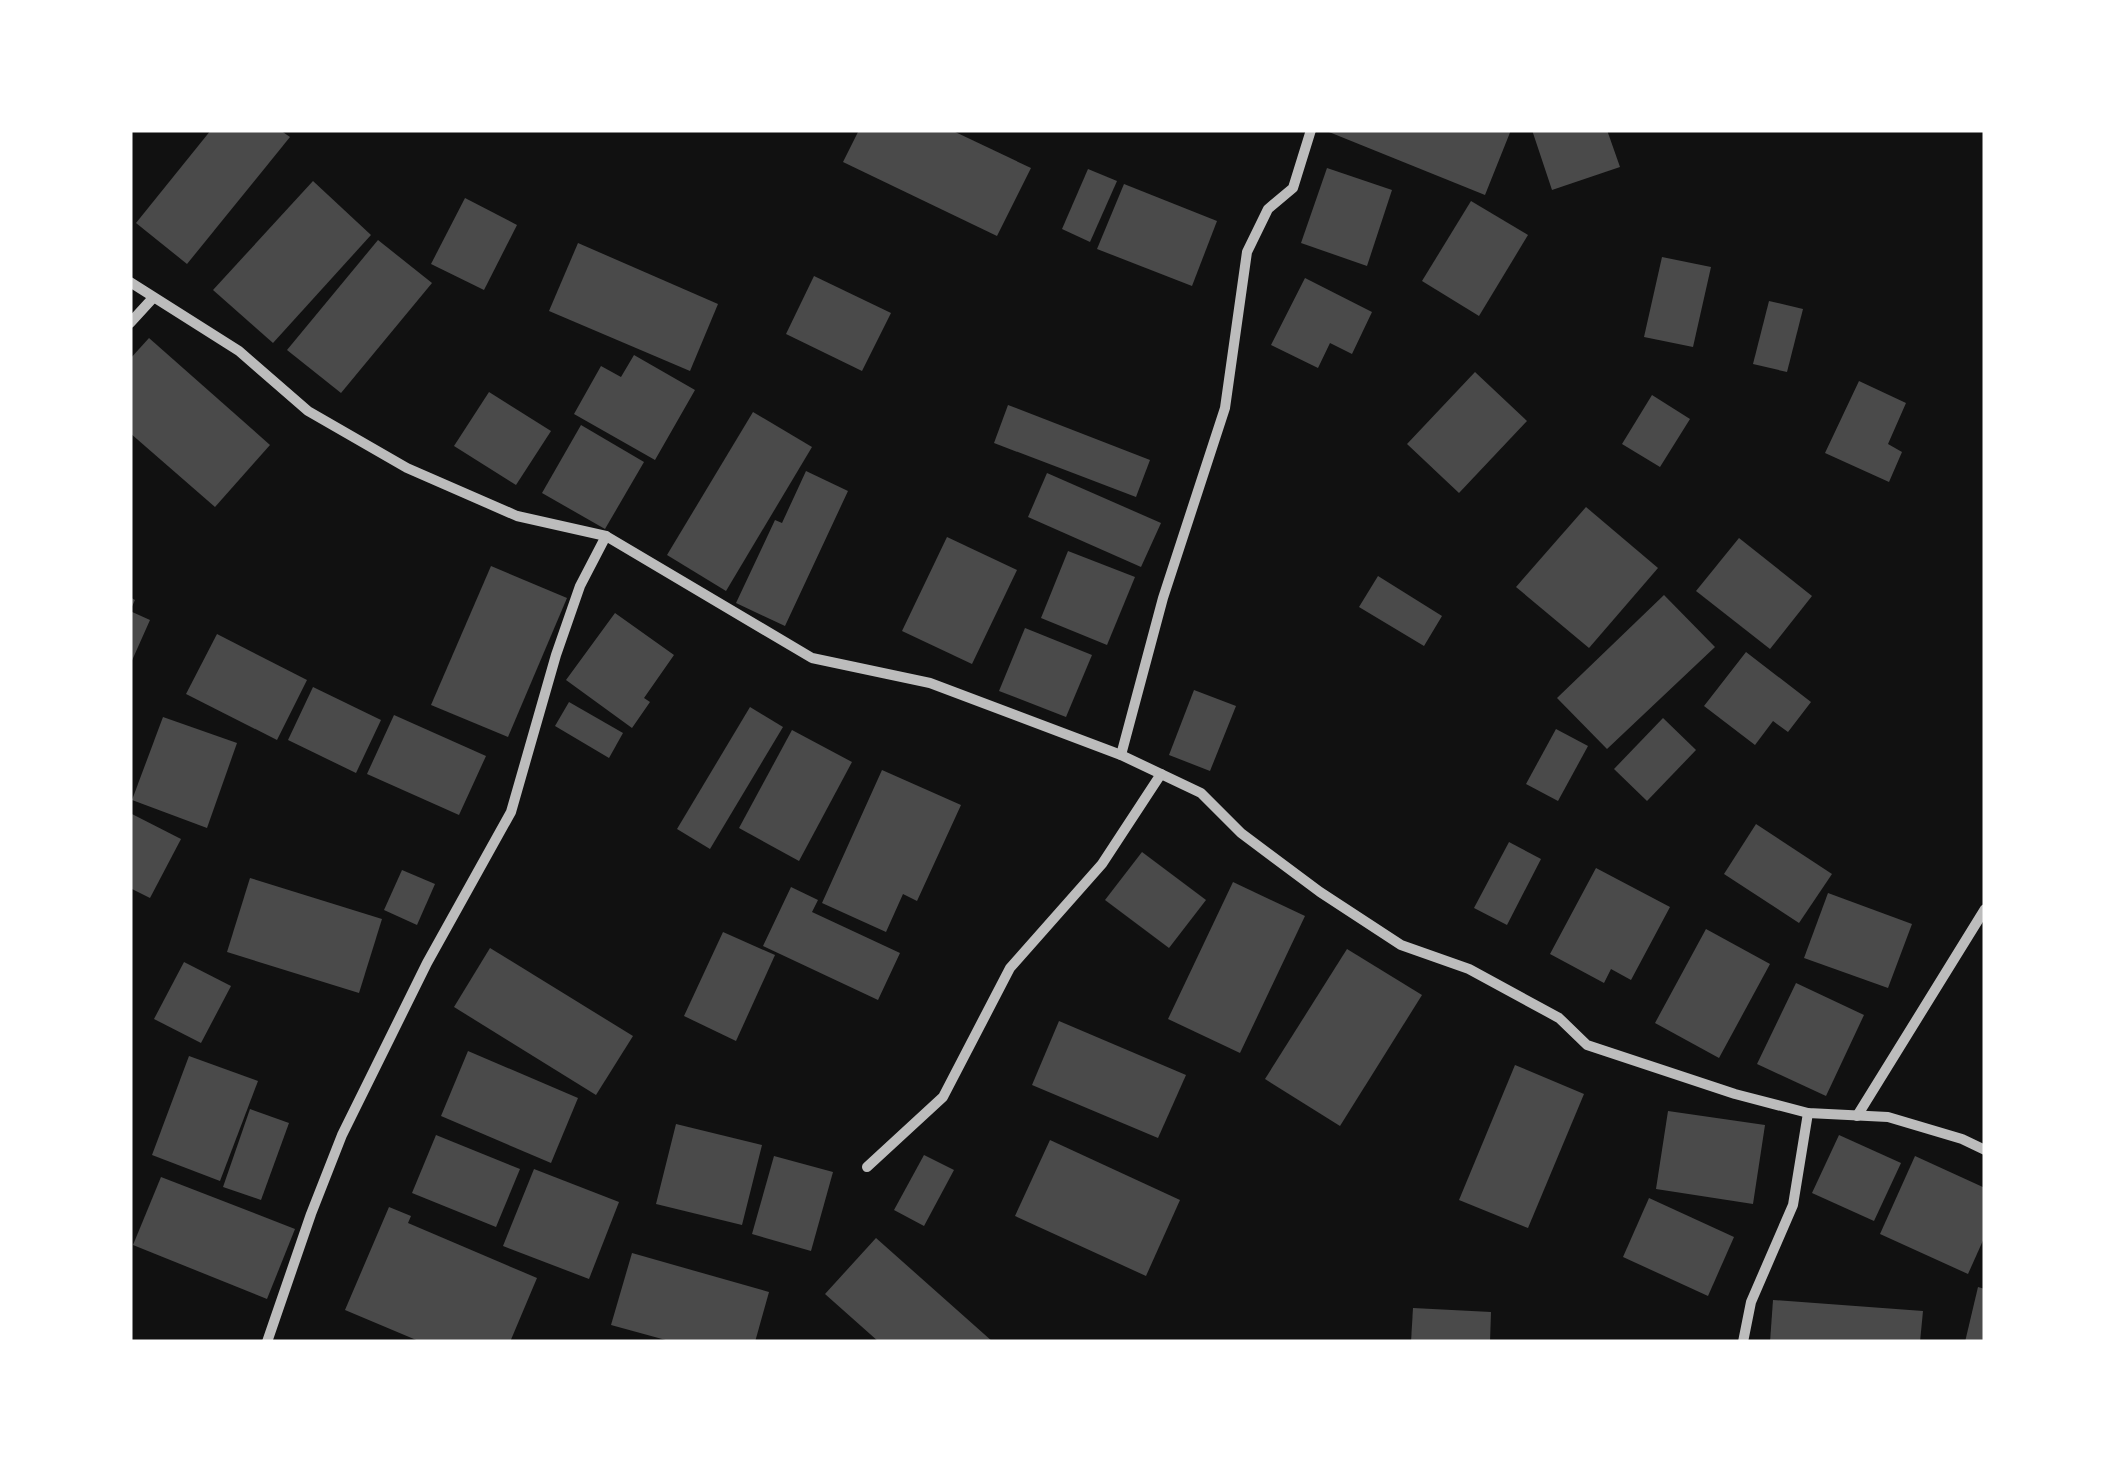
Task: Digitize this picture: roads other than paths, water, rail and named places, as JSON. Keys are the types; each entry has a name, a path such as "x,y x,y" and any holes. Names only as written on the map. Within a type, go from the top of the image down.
{"street":[{"path":"1121,755 1162,598 1224,408 1247,252 1268,209 1293,188 1312,130"},
{"path":"130,282 238,351 308,410 407,468 517,516 606,536 812,658 930,684 1121,755 1201,793 1241,833 1320,892 1401,945 1469,968 1559,1018 1587,1045 1735,1094 1808,1113 1888,1117 1962,1139 1985,1150"},
{"path":"130,323 152,299"},
{"path":"267,1342 310,1214 342,1135 427,964 510,812 580,586 606,536"},
{"path":"866,1167 943,1097 1010,968 1102,864 1161,774"},
{"path":"1856,1116 1985,909"},
{"path":"1743,1342 1751,1302 1793,1204 1808,1113"}]}
